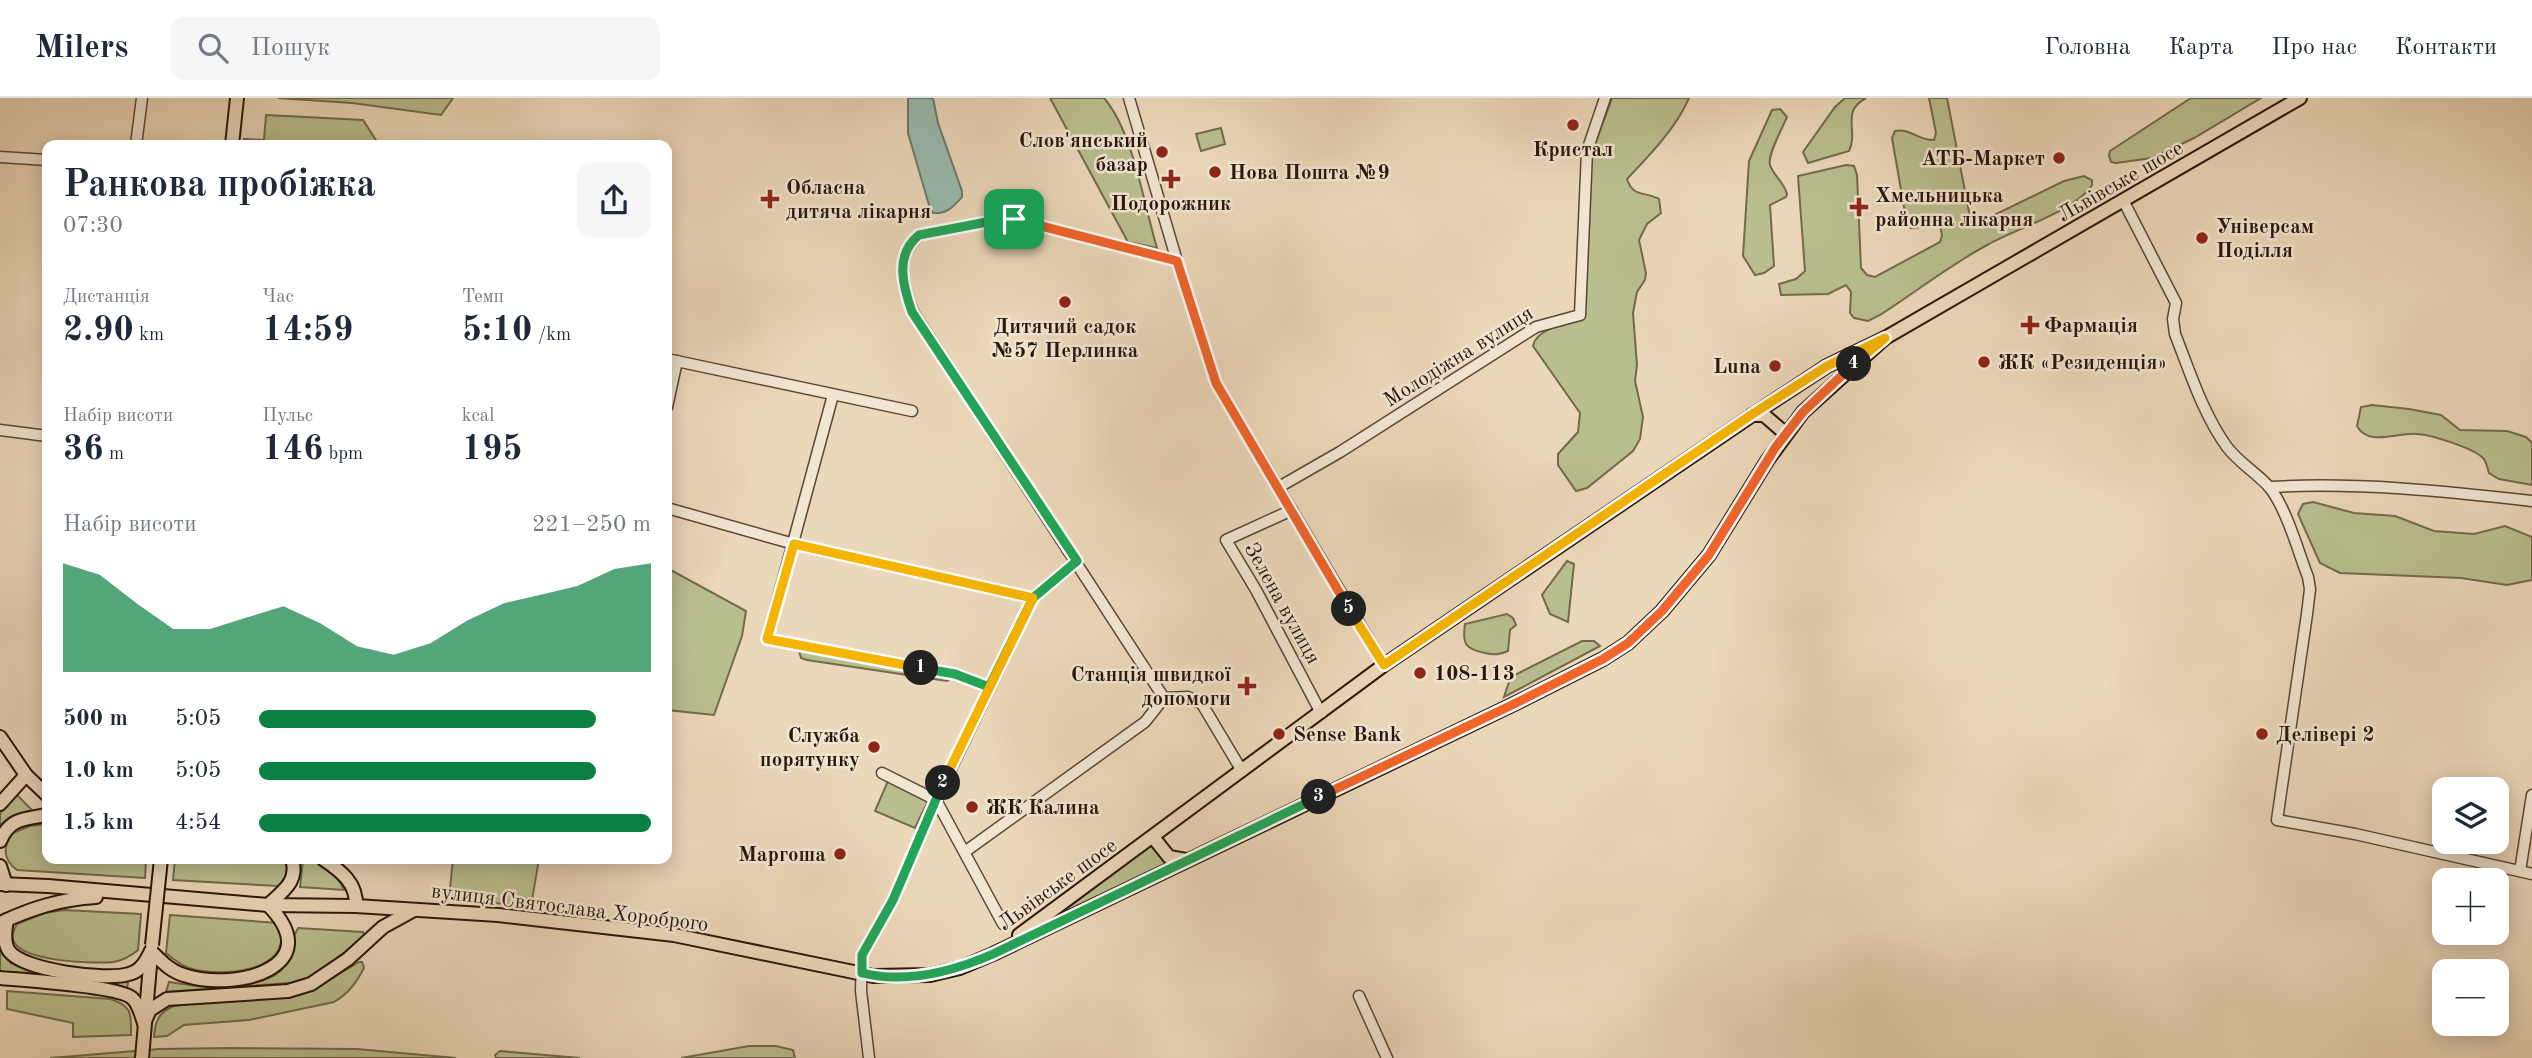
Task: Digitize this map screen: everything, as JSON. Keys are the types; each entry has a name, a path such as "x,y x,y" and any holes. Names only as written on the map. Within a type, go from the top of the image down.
{"main road":[{"path":"233,140 237,98"},
{"name":"Львівське шосе","path":"993,954 1384,665 1751,415 1827,366 1885,338 2300,98"},
{"name":"Львівське шосе","path":"993,954 1514,704 1603,659 1628,643 1662,611 1709,555 1771,454 1803,412 1885,338"},
{"path":"1751,415 1764,415 1786,434"},
{"path":"0,737 26,775 42,790"},
{"path":"0,804 26,775"},
{"path":"0,841 6,828 12,823 42,816"},
{"path":"1153,837 1169,857 1186,860"},
{"path":"142,1058 160,864"},
{"path":"152,948 170,969 202,979 241,978 277,967 284,959 288,944 285,924 268,905 292,882 295,874 293,864"},
{"path":"330,864 346,876 357,894 356,906"},
{"path":"0,866 3,884"},
{"name":"вулиця Святослава Хороброго","path":"3,884 268,905 356,906 498,915 674,935 862,973 898,977 930,975 960,968 993,954"},
{"name":"вулиця Святослава Хороброго","path":"3,921 48,903 74,898 135,895"},
{"path":"144,1024 150,1010 167,999 288,991 311,984 344,962 383,927 415,909"},
{"path":"3,921 5,940 10,953 45,968 82,974 128,974 145,963 152,948"},
{"path":"0,978 128,995 137,1004 144,1024"}],"street":[{"path":"137,140 142,98"},
{"path":"1129,98 1216,383 1384,665"},
{"name":"Молодіжна вулиця","path":"1279,487 1351,445 1525,333 1544,324 1580,315 1587,151 1605,98"},
{"path":"0,157 42,160"},
{"path":"2124,202 2176,303 2175,334 2213,425 2242,465 2269,486 2278,501 2300,555 2310,589 2277,820 2532,874"},
{"path":"1164,698 912,312 902,277 903,262 911,242 919,235 1014,219 1177,261"},
{"path":"672,360 912,411"},
{"path":"833,395 767,639 955,674 989,687"},
{"path":"0,430 42,435"},
{"path":"2269,486 2396,487 2532,501"},
{"path":"672,509 794,544 1033,598"},
{"name":"Зелена вулиця","path":"1292,510 1226,540 1256,590 1321,713"},
{"path":"869,1058 863,1016 862,955 893,900 936,800 1033,598 1077,561"},
{"path":"966,851 1144,722 1164,698 1188,697 1202,704 1242,771"},
{"path":"882,773 936,800 966,851 1003,924"},
{"path":"2520,871 2532,795"},
{"path":"1359,996 1387,1058"}],"green space":[{"path":"278,98 453,98 441,115 352,103"},
{"path":"1050,98 1104,98 1114,112 1130,149 1157,248 1128,242"},
{"path":"1612,98 1689,98 1670,130 1627,179 1636,192 1659,199 1661,213 1647,224 1639,240 1646,273 1637,292 1633,313 1637,365 1635,381 1643,417 1640,439 1633,451 1587,488 1576,491 1558,465 1558,454 1578,432 1580,413 1533,346 1535,340 1546,331 1582,320 1590,158"},
{"path":"1845,98 1866,98 1854,109 1852,144 1849,151 1808,163 1803,152 1835,107"},
{"path":"1929,98 1947,98 1970,217 1980,222 2064,181 2084,176 2092,180 2092,185 2060,211 1975,252 1868,321 1854,318 1850,313 1851,292 1846,285 1828,294 1781,295 1779,284 1796,279 1805,271 1798,176 1846,165 1854,166 1857,175 1861,268 1867,275 1875,277 1940,242 1940,225 1910,228 1907,224 1892,138 1895,131 1901,131 1934,140 1936,133"},
{"path":"2191,98 2261,98 2194,138 2152,158 2111,162 2110,151"},
{"path":"1780,109 1787,117 1773,148 1770,165 1787,194 1770,205 1774,266 1755,275 1743,256 1749,161 1772,110"},
{"path":"266,115 363,120 376,140 264,140"},
{"path":"1221,128 1225,144 1201,151 1196,134"},
{"path":"2372,405 2441,415 2460,430 2507,431 2526,437 2532,443 2532,485 2499,479 2489,473 2484,460 2478,454 2442,439 2417,434 2368,436 2357,426 2361,407"},
{"path":"2313,502 2354,513 2395,516 2434,531 2474,534 2505,526 2532,537 2532,580 2507,585 2461,578 2340,573 2320,563 2298,514 2303,504"},
{"path":"1567,561 1574,564 1568,622 1550,614 1542,595"},
{"path":"672,571 746,611 742,636 714,715 672,711"},
{"path":"1507,614 1513,618 1516,625 1510,630 1508,651 1488,654 1473,650 1466,644 1465,624"},
{"path":"1582,641 1594,641 1600,646 1504,697 1513,676"},
{"path":"799,651 914,669 950,679 947,681 807,660 801,658"},
{"path":"888,781 929,799 915,828 875,811"},
{"path":"16,794 34,812 0,825 0,814"},
{"path":"42,825 42,864 146,864 145,878 17,870 7,857 6,848 13,833"},
{"path":"1153,837 1177,859 993,954"},
{"path":"175,864 287,864 290,872 287,880 278,886 173,880"},
{"path":"302,864 319,864 328,869 344,890 300,887"},
{"path":"452,864 538,864 531,906 449,899"},
{"path":"64,910 141,914 138,950 127,958 104,963 58,960 28,953 18,947 13,939 17,924 45,913"},
{"path":"170,915 278,923 281,940 277,953 267,962 252,968 202,971 183,965 166,953"},
{"path":"298,928 363,932 365,936 316,975 303,982 166,992 169,982 229,986 274,976 286,963"},
{"path":"0,949 11,963 34,972 128,982 127,989 0,972"},
{"path":"362,962 364,968 358,978 348,991 334,1002 249,1020 184,1025 167,1036 154,1037 159,1018 174,1006 314,989"},
{"path":"7,991 110,999 127,1008 131,1035 73,1037 73,1023 7,1009"},
{"path":"749,1046 776,1046 793,1050 795,1058 681,1058"},
{"path":"159,1049 357,1049 456,1058 50,1058"},
{"path":"500,1051 580,1058 496,1058 495,1055"}],"water":[{"path":"908,98 933,98 938,123 962,191 959,201 942,212 933,213 929,205 908,133"}],"place":[{"name":"Кристал","path":"1573,125"},
{"name":"Слов'янський базар","path":"1162,152"},
{"name":"АТБ-Маркет","path":"2059,158"},
{"name":"Нова Пошта №9","path":"1215,172"},
{"name":"Подорожник","path":"1171,179"},
{"name":"Обласна дитяча лікарня","path":"770,199"},
{"name":"Хмельницька районна лікарня","path":"1859,207"},
{"name":"Універсам Поділля","path":"2202,238"},
{"name":"Дитячий садок №57 Перлинка","path":"1065,302"},
{"name":"Фармація","path":"2030,325"},
{"name":"ЖК «Резиденція»","path":"1984,362"},
{"name":"Luna","path":"1775,366"},
{"name":"108-113","path":"1420,673"},
{"name":"Станція швидкої допомоги","path":"1247,686"},
{"name":"Sense Bank","path":"1279,734"},
{"name":"Делівері 2","path":"2262,734"},
{"name":"Служба порятунку","path":"874,747"},
{"name":"ЖК Калина","path":"972,807"},
{"name":"Маргоша","path":"840,854"}],"route":[{"path":"1014,219 919,235 911,242 903,262 902,277 912,312 1077,561 1033,598 989,687 955,674 767,639 794,544 1033,598 936,800 893,900 862,955 862,973 873,976 930,975 976,962 1514,704 1614,653 1639,634 1662,611 1709,555 1775,448 1803,412 1885,338 1827,366 1751,415 1384,665 1216,383 1177,261 1014,219"}]}
